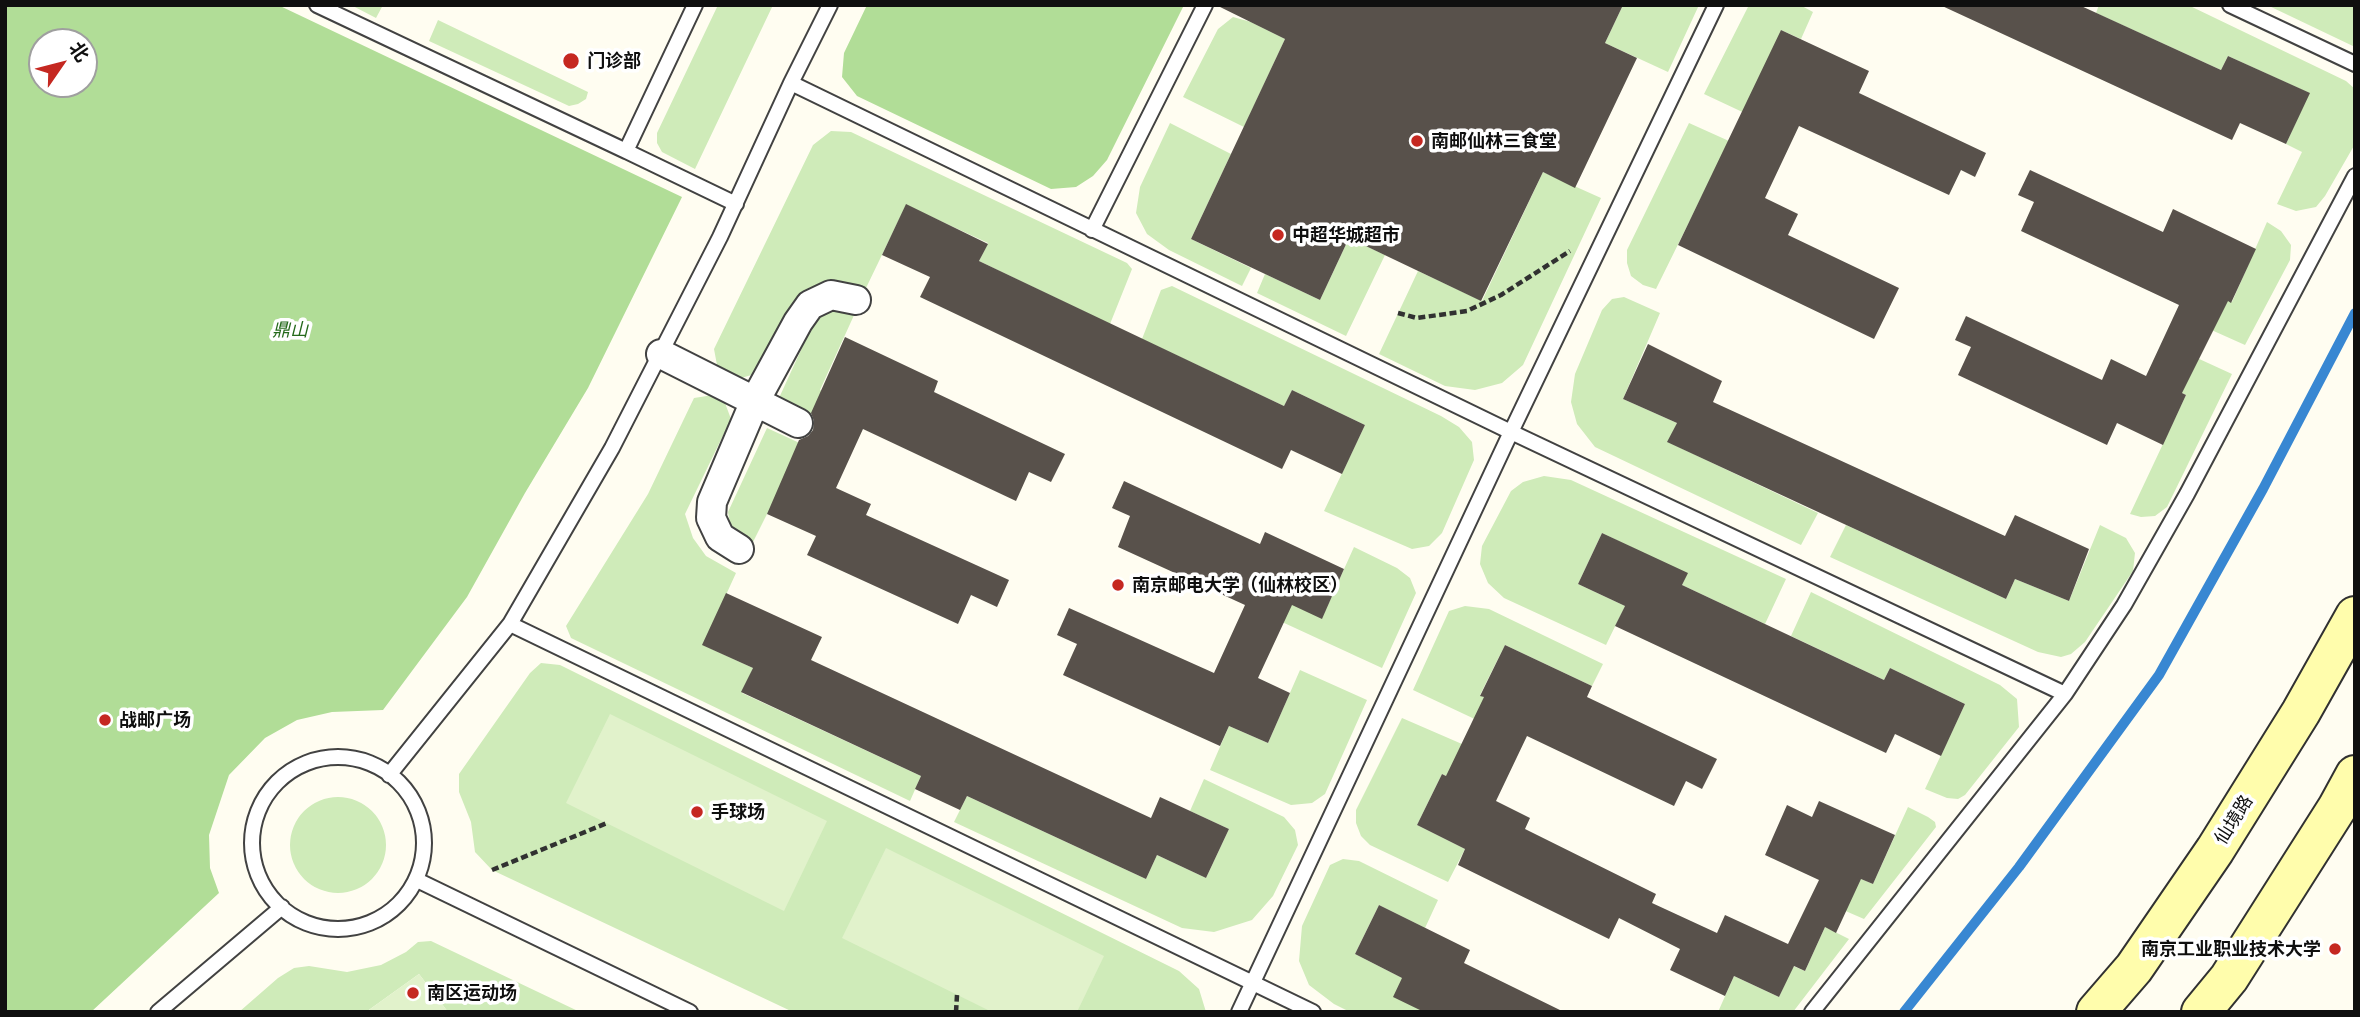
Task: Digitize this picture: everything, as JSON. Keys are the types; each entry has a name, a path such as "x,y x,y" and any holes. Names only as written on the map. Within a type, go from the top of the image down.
{"main road":[{"name":"仙境路","path":"2096,1012 2134,968 2215,850 2301,712 2355,616"},
{"path":"2200,1012 2229,978 2337,808 2355,775"}],"street":[{"path":"739,549 720,537 711,518 712,502 755,401 810,305 831,295 856,300"},
{"path":"661,354 798,423"}],"lane":[{"path":"317,5 736,204"},
{"path":"626,151 695,5"},
{"path":"389,775 510,624 612,448 736,204 830,5"},
{"path":"1092,230 1205,5"},
{"path":"1239,1012 1511,432 1716,5"},
{"path":"2230,5 2355,64"},
{"path":"791,83 1511,432 2065,694"},
{"path":"1812,1012 2065,694 2124,605 2187,494 2355,176"},
{"path":"510,624 1313,1012"},
{"path":"330,756 374,764 410,793 425,836 417,880 388,915 346,930 301,923 267,894 251,850 259,806 288,771 330,756"},
{"path":"417,880 690,1012"},
{"path":"158,1012 282,907"}],"path":[{"path":"1398,313 1417,318 1467,311 1501,295 1580,244"},
{"path":"492,870 607,823"},
{"path":"956,1012 957,995"}],"green space":[{"name":"鼎山","path":"5,5 278,5 682,197 588,388 467,597 383,710 332,712 297,720 265,738 229,775 209,835 210,868 219,893 91,1012 5,1012"},
{"path":"351,5 383,5 376,18"},
{"path":"718,5 773,5 695,169 662,152 657,143 657,133"},
{"path":"867,5 1184,5 1107,160 1093,176 1076,187 1051,189 857,96 842,77 844,53"},
{"path":"1623,5 1699,5 1668,72 1605,43"},
{"path":"1749,5 1800,5 1813,12 1801,39 1781,30 1768,124 1704,94"},
{"path":"2099,5 2188,5 2346,81 2355,89 2355,144 2316,207 2296,211 2277,204 2302,152 2286,144 2309,93 2228,56 2221,70 2096,13"},
{"path":"2267,5 2355,5 2355,47"},
{"path":"1233,17 1251,22 1285,39 1244,127 1183,97 1218,29"},
{"path":"438,20 588,92 586,99 569,106 429,41"},
{"path":"1170,123 1231,154 1191,239 1251,268 1242,286 1169,250 1147,234 1136,213 1140,187"},
{"path":"1689,123 1729,141 1656,289 1643,285 1631,276 1627,250"},
{"path":"831,131 851,132 1127,263 1132,269 1110,324 979,261 988,243 906,205 866,288 830,281 809,288 796,299 755,374 741,378 717,365 714,349 813,145"},
{"path":"1543,172 1601,198 1523,365 1502,383 1475,390 1445,386 1379,354 1418,271 1482,301"},
{"path":"2267,222 2281,231 2291,245 2290,260 2245,345 2198,324 2212,293 2232,302"},
{"path":"1349,238 1385,255 1346,336 1257,293 1265,274 1320,300"},
{"path":"1172,286 1459,427 1472,442 1474,460 1442,533 1429,546 1412,549 1324,511 1365,425 1292,390 1284,406 1142,339 1161,290"},
{"path":"1624,297 1660,313 1623,399 1677,423 1668,442 1818,513 1801,545 1595,447 1577,424 1571,402 1575,374 1602,310 1612,299"},
{"path":"842,308 855,313 820,390 841,400 831,423 779,398 812,326 825,312"},
{"path":"2184,352 2232,374 2167,507 2155,516 2141,517 2130,514 2186,395 2169,386"},
{"path":"713,395 725,403 731,419 685,514 693,538 706,556 736,573 703,645 753,668 742,693 921,776 910,801 571,638 566,626 648,494 694,398"},
{"path":"767,428 817,451 767,514 751,546 731,529 728,512"},
{"path":"1544,476 1571,480 1786,579 1765,624 1682,585 1687,574 1602,533 1578,584 1625,606 1606,645 1504,598 1488,583 1480,564 1482,546 1511,491 1523,482"},
{"path":"1846,525 2006,599 2015,579 2069,601 2100,525 2126,538 2135,553 2133,571 2085,642 2071,654 2061,657 2038,652 1830,557"},
{"path":"1354,547 1397,568 1410,578 1416,593 1382,668 1269,616 1278,598 1322,618"},
{"path":"1811,592 2000,685 2017,699 2019,727 1965,795 1958,799 1947,798 1925,789 1965,704 1890,668 1884,680 1791,636"},
{"path":"1465,606 1489,609 1603,664 1592,686 1505,645 1480,695 1508,710 1498,730 1413,690 1449,611"},
{"path":"541,663 560,665 1179,971 1199,989 1206,1012 793,1012 492,870 475,852 471,822 459,792 459,774 530,673"},
{"path":"1300,670 1367,700 1325,794 1312,803 1291,805 1210,770 1229,726 1268,743"},
{"name":"手球场","path":"610,714 827,821 784,911 566,803"},
{"path":"1402,718 1462,744 1471,788 1442,774 1417,825 1465,849 1448,882 1370,845 1361,836 1356,823 1356,810"},
{"path":"1204,779 1284,817 1295,830 1298,845 1273,896 1252,920 1214,932 1182,928 954,822 967,796 1146,879 1157,855 1206,878 1229,829 1190,811"},
{"path":"338,797 356,800 372,811 383,827 386,845 383,863 372,879 356,890 338,893 320,890 304,879 293,863 290,845 293,827 304,811 320,800"},
{"path":"1908,807 1935,822 1936,827 1864,919 1834,906 1850,874 1873,884"},
{"path":"886,848 1104,956 1077,1012 992,1012 842,938"},
{"path":"1343,859 1359,861 1438,900 1425,928 1379,905 1355,954 1402,978 1424,1012 1350,1012 1334,1004 1309,985 1299,961 1302,926 1330,865"},
{"path":"1825,927 1849,939 1793,1012 1718,1012 1734,976 1779,997 1793,966 1805,971"},
{"path":"431,941 580,1012 448,1012 419,974 366,1012 239,1012 278,978 294,968 309,966 347,972 381,965 406,952 418,942"},
{"name":"南区运动场","path":"419,974 448,1012 366,1012"}],"building":[{"name":"南邮仙林三食堂","path":"1216,5 1623,5 1605,43 1637,58 1575,188 1543,172 1481,301 1349,238 1320,300 1191,239 1285,39"},
{"path":"1940,5 2079,5 2221,70 2228,56 2310,93 2286,144 2240,123 2232,140"},
{"path":"1781,30 1869,71 1859,93 1986,153 1975,177 1961,170 1949,195 1799,126 1765,198 1798,214 1788,235 1899,288 1874,339 1678,245"},
{"path":"2030,170 2163,232 2173,209 2256,249 2231,303 2228,301 2182,393 2186,395 2163,445 2117,423 2107,445 1958,375 1971,347 1955,340 1966,316 2102,380 2111,359 2146,376 2179,305 2021,231 2034,202 2018,195"},
{"path":"906,204 988,244 979,261 1284,406 1292,390 1365,425 1342,474 1291,450 1282,469 920,297 930,277 882,255"},
{"path":"845,337 938,381 934,392 1065,454 1051,482 1029,472 1016,501 863,429 836,488 871,504 866,515 1009,580 997,607 971,595 958,624 807,555 816,536 767,514 799,440 813,430 811,413"},
{"path":"1648,344 1722,381 1713,402 2005,536 2015,515 2089,549 2069,601 2015,579 2006,599 1667,442 1677,423 1623,399"},
{"path":"1124,481 1260,544 1265,532 1344,569 1322,619 1292,605 1258,678 1290,693 1268,743 1229,726 1220,746 1063,675 1077,644 1057,635 1069,608 1214,673 1245,605 1118,547 1130,516 1112,508"},
{"path":"1602,533 1688,573 1682,585 1884,680 1890,668 1965,704 1941,756 1895,734 1886,753 1615,626 1625,606 1578,584"},
{"path":"726,593 822,637 811,660 1151,818 1160,797 1229,829 1206,878 1157,855 1146,879 967,796 960,810 915,789 921,776 741,692 753,668 702,645"},
{"path":"1505,645 1592,686 1587,697 1717,759 1702,789 1686,781 1674,806 1527,736 1496,801 1530,818 1525,829 1656,894 1652,903 1717,933 1725,915 1788,944 1819,880 1765,855 1787,805 1812,817 1819,801 1895,835 1873,884 1861,879 1836,933 1825,927 1805,971 1794,966 1779,997 1734,976 1725,996 1670,970 1680,949 1619,918 1609,939 1458,865 1465,849 1417,825 1442,774 1446,776 1484,697 1480,696"},
{"path":"1379,905 1470,950 1464,963 1564,1012 1424,1012 1393,997 1402,978 1355,954"}],"waterway":[{"path":"1904,1012 2019,867 2159,675 2263,489 2355,313"}],"place":[{"name":"门诊部","path":"571,61"},
{"name":"南邮仙林三食堂","path":"1417,141"},
{"name":"中超华城超市","path":"1278,235"},
{"name":"南京邮电大学（仙林校区）","path":"1118,585"},
{"name":"战邮广场","path":"105,720"},
{"name":"手球场","path":"697,812"},
{"name":"南京工业职业技术大学","path":"2335,949"},
{"name":"南区运动场","path":"413,993"}]}
